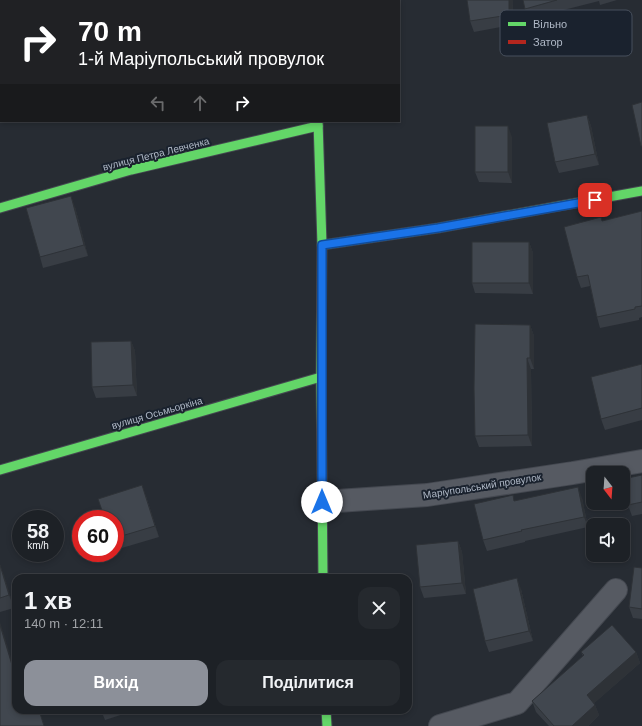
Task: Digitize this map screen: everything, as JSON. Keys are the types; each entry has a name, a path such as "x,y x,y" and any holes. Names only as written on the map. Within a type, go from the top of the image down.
{"street":[{"name":"вулиця Петра Левченка","path":"0,208 132,170 318,124"},
{"path":"318,124 322,245 321,377 323,574"},
{"path":"322,245 438,228 642,191"},
{"name":"вулиця Осьмьоркіна","path":"0,470 321,377"},
{"name":"Маріупольський провулок","path":"322,502 427,496 642,461"},
{"path":"440,726 517,703 616,590"},
{"path":"326,714 326,726"}],"building":[{"path":"467,0 509,0 509,10 500,10 500,16 470,21"},
{"path":"523,0 557,0 525,9"},
{"path":"642,102 642,146 641,146 632,105"},
{"path":"587,115 595,154 555,162 547,123"},
{"path":"475,126 508,126 508,172 475,172"},
{"path":"71,196 84,245 40,257 26,208"},
{"path":"642,211 642,306 635,307 635,309 597,317 588,275 577,277 564,227 601,217 602,221"},
{"path":"472,242 529,242 529,283 472,283"},
{"path":"475,324 530,325 530,358 527,358 528,435 475,436"},
{"path":"131,341 133,385 92,387 91,342"},
{"path":"642,364 642,408 601,419 591,377"},
{"path":"642,475 642,502 630,505 630,478"},
{"path":"142,485 155,526 124,535 124,510 102,510 98,499"},
{"path":"578,487 584,517 521,530 522,531 483,540 474,504 513,495 514,501"},
{"path":"458,541 462,583 420,587 416,545"},
{"path":"0,565 9,595 0,598"},
{"path":"634,567 642,568 642,609 629,607"},
{"path":"517,578 529,631 485,641 473,589"},
{"path":"0,625 12,665 12,714 40,714 44,726 0,726"},
{"path":"612,625 636,652 587,695 595,705 572,726 554,726 532,701 584,655 581,652"}],"traffic: fast":[{"path":"318,122 322,245 321,377 323,574"},
{"path":"0,208 131,170 318,126"},
{"path":"322,245 438,228 642,191"},
{"path":"0,470 321,377"},
{"path":"326,714 327,726"}],"route":[{"path":"322,502 322,245 438,228 595,200"}]}
